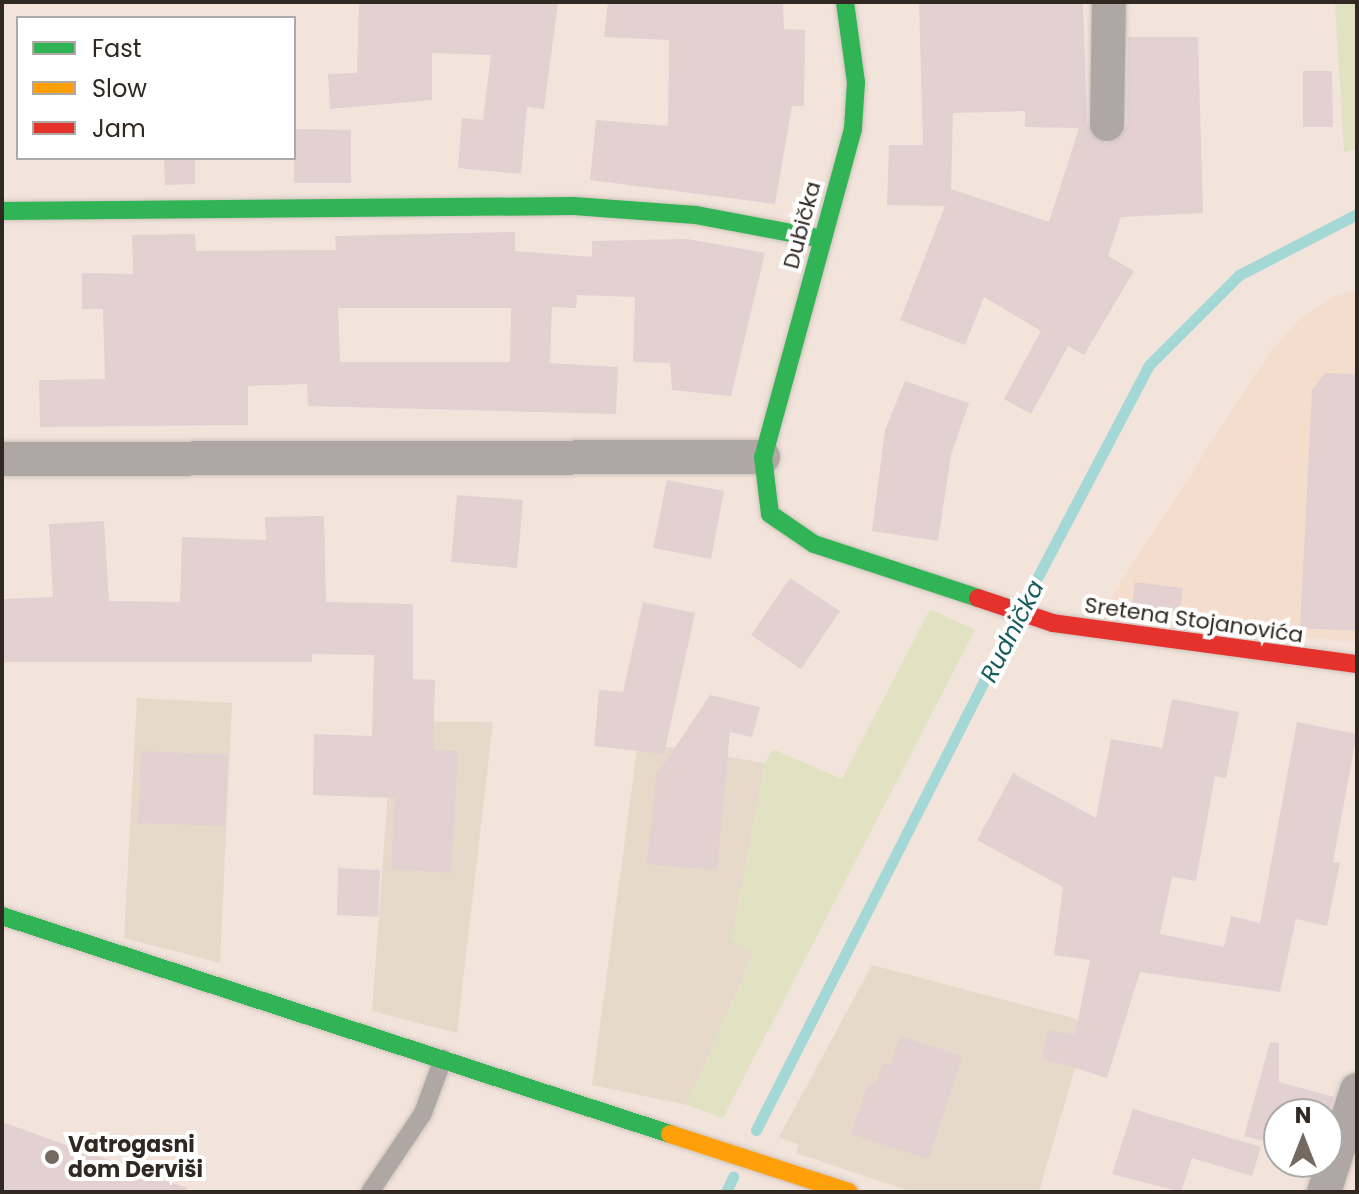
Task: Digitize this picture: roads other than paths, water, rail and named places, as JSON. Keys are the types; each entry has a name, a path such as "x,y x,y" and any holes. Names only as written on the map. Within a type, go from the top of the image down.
{"street":[{"name":"Dubička","path":"763,457 853,129 856,82 845,2"},
{"path":"1107,124 1109,2"},
{"path":"2,211 560,206 696,215 823,239"},
{"path":"2,459 763,457"},
{"name":"Sretena Stojanovića","path":"763,457 764,501 788,531 1053,623 1357,664"},
{"path":"2,916 688,1135 849,1192"},
{"path":"1324,1192 1357,1090"}],"lane":[{"path":"370,1192 423,1113 443,1059"}],"waterway":[{"name":"Rudnička","path":"1023,605 1149,365 1239,275 1357,214"},
{"name":"Rudnička","path":"756,1130 1015,620"},
{"name":"Rudnička","path":"726,1192 733,1177"}],"place":[{"name":"Vatrogasni dom Derviši","path":"52,1157"}]}
